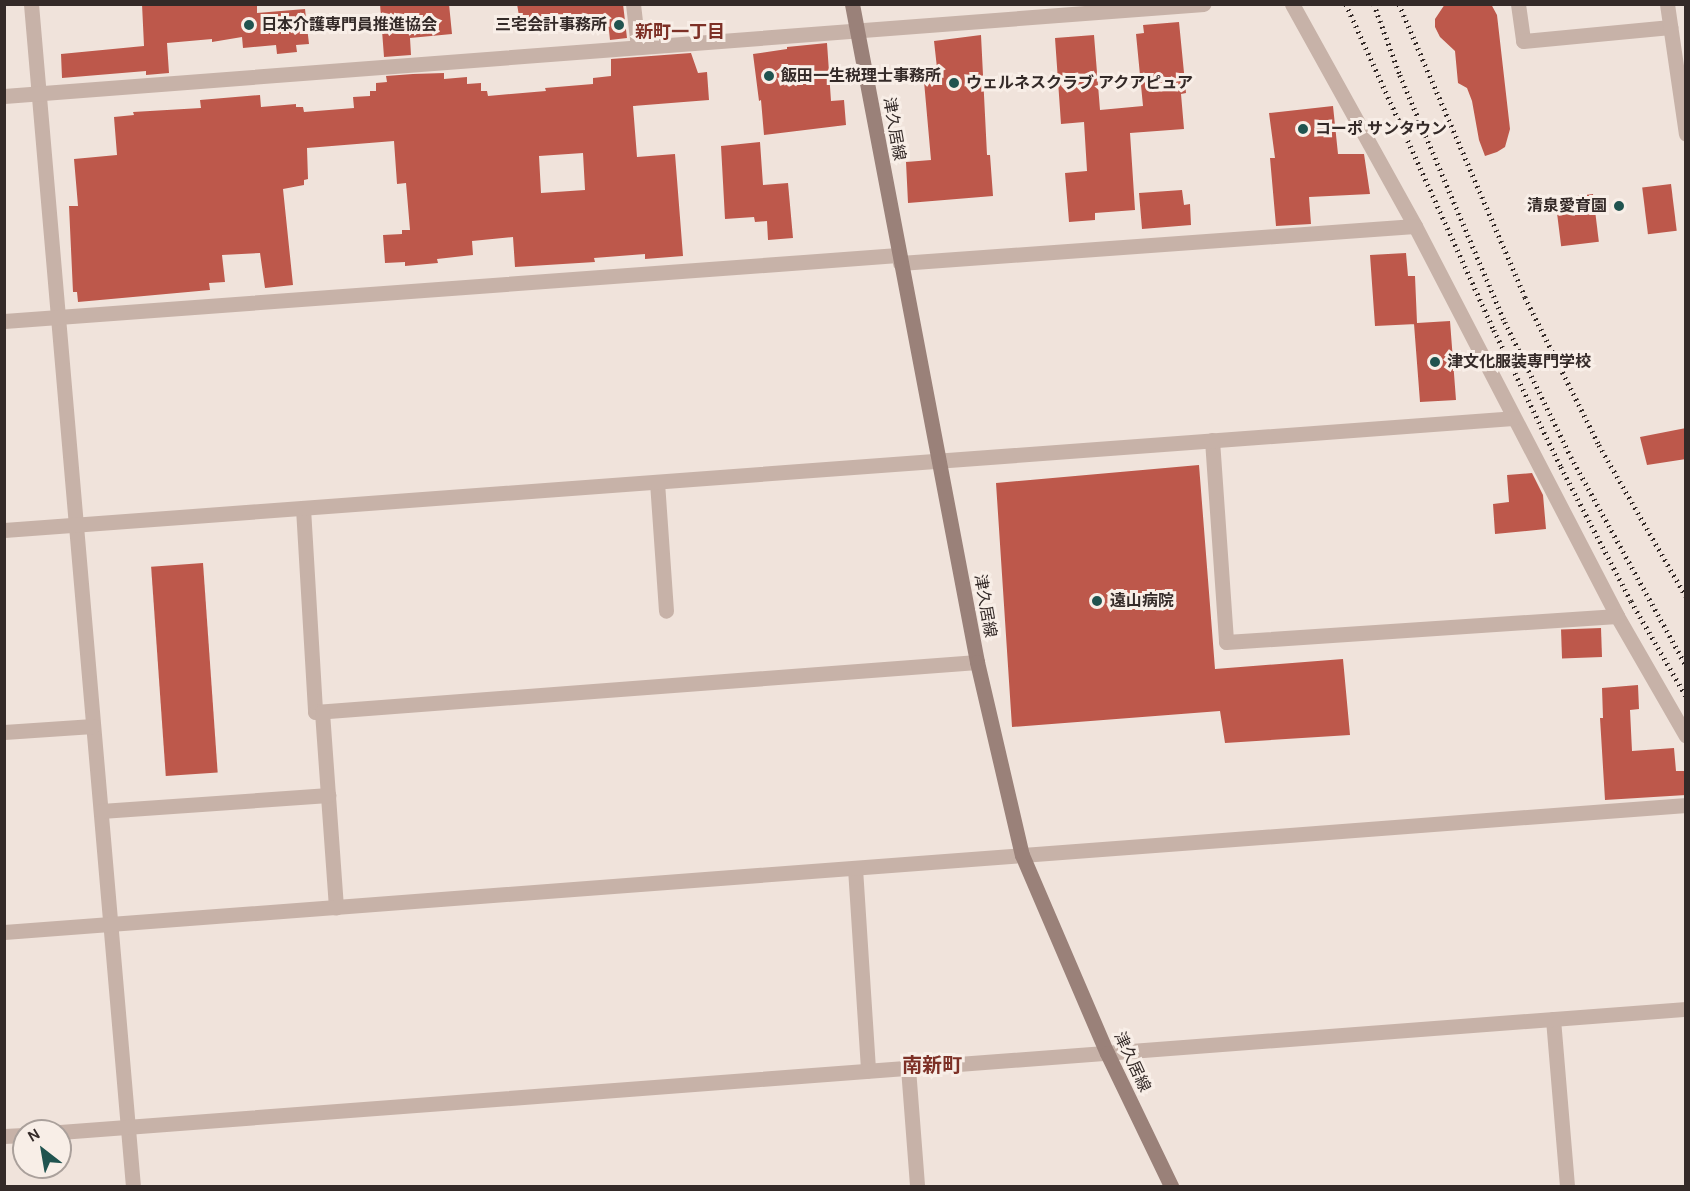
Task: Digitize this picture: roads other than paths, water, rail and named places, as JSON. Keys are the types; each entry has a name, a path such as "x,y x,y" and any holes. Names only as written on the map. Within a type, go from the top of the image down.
{"main road":[{"name":"津久居線","path":"852,4 899,259 941,460 977,662 1022,855 1107,1053 1171,1186"}],"street":[{"path":"31,4 133,1186"},
{"path":"633,4 638,47"},
{"path":"4,96 1203,4"},
{"path":"1292,4 1414,226 1617,616 1686,736"},
{"path":"1518,4 1523,41 1670,27"},
{"path":"1667,4 1686,134"},
{"path":"4,321 1414,226"},
{"path":"4,530 1513,418"},
{"path":"1212,440 1226,642 1617,616"},
{"path":"657,482 666,611"},
{"path":"303,508 315,712 977,662"},
{"path":"322,712 336,907"},
{"path":"4,732 93,726"},
{"path":"101,811 327,795"},
{"path":"4,932 1686,806"},
{"path":"855,868 868,1071"},
{"path":"72,1131 1686,1009"},
{"path":"1553,1019 1567,1186"},
{"path":"908,1068 917,1186"}],"railway":[{"path":"1346,4 1494,330 1561,467 1631,601 1686,696"},
{"path":"1374,4 1400,75 1505,322 1571,457 1686,665"},
{"path":"1399,4 1525,297 1599,445 1686,596"}],"place":[{"name":"日本介護専門員推進協会","path":"249,25"},
{"name":"三宅会計事務所","path":"619,25"},
{"name":"飯田一生税理士事務所","path":"769,76"},
{"name":"ウェルネスクラブ アクアピュア","path":"954,83"},
{"name":"コーポ サンタウン","path":"1303,129"},
{"name":"清泉愛育園","path":"1619,206"},
{"name":"津文化服装専門学校","path":"1435,362"},
{"name":"遠山病院","path":"1097,601"}],"district":[{"name":"新町一丁目","path":"680,32"},
{"name":"南新町","path":"932,1065"}]}
